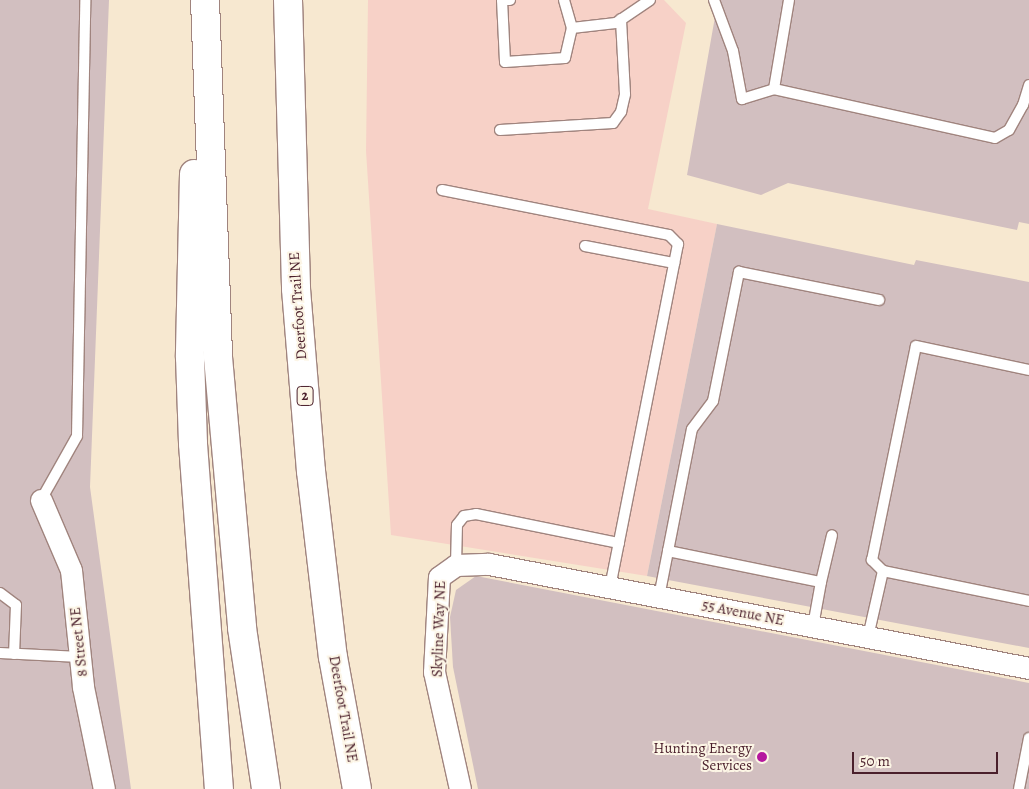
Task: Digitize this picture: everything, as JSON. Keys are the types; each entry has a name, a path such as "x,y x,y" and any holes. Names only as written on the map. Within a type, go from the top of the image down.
{"highway":[{"path":"198,0 190,357 204,618 218,789"},
{"path":"205,0 218,357 242,628 266,789"},
{"name":"Deerfoot Trail NE","path":"288,0 296,289 311,471 333,657 357,789"}],"street":[{"name":"8 Street NE","path":"41,500 71,570 80,657 104,789"},
{"name":"55 Avenue NE","path":"456,565 489,564 1029,668"},
{"name":"Skyline Way NE","path":"456,565 438,577 434,672 460,789"}],"lane":[{"path":"41,500 77,436 85,0"},
{"path":"510,0 502,0 505,62 565,58 572,28 564,0"},
{"path":"572,28 621,19 650,0"},
{"path":"714,0 733,50 742,99 774,89 995,138 1009,130 1023,105 1029,84"},
{"path":"774,89 790,0"},
{"path":"500,130 612,123 621,112 625,94 621,19"},
{"path":"442,190 669,235 678,244 610,587"},
{"path":"585,246 674,263"},
{"path":"659,597 692,429 713,401 739,272 879,300"},
{"path":"1029,370 916,346 872,560 883,571 1029,601"},
{"path":"456,565 457,525 464,516 476,514 619,543"},
{"path":"813,626 832,535"},
{"path":"668,551 821,582"},
{"path":"868,637 883,571"},
{"path":"0,593 16,605 14,654"},
{"path":"0,653 80,657"},
{"path":"1019,789 1029,738"}],"shaded area":[{"path":"0,0 109,0 90,487 131,789 0,789"},
{"path":"368,0 664,0 686,23 648,209 717,224 647,576 391,535 366,151"},
{"path":"718,0 1029,0 1029,224 1019,222 1017,230 788,183 761,195 687,175"},
{"path":"717,224 914,265 916,260 1029,282 1029,648 647,576"},
{"path":"476,576 1029,683 1029,789 478,789 453,667 450,617 456,590"}],"place":[{"name":"Hunting Energy Services","path":"762,757"}]}
